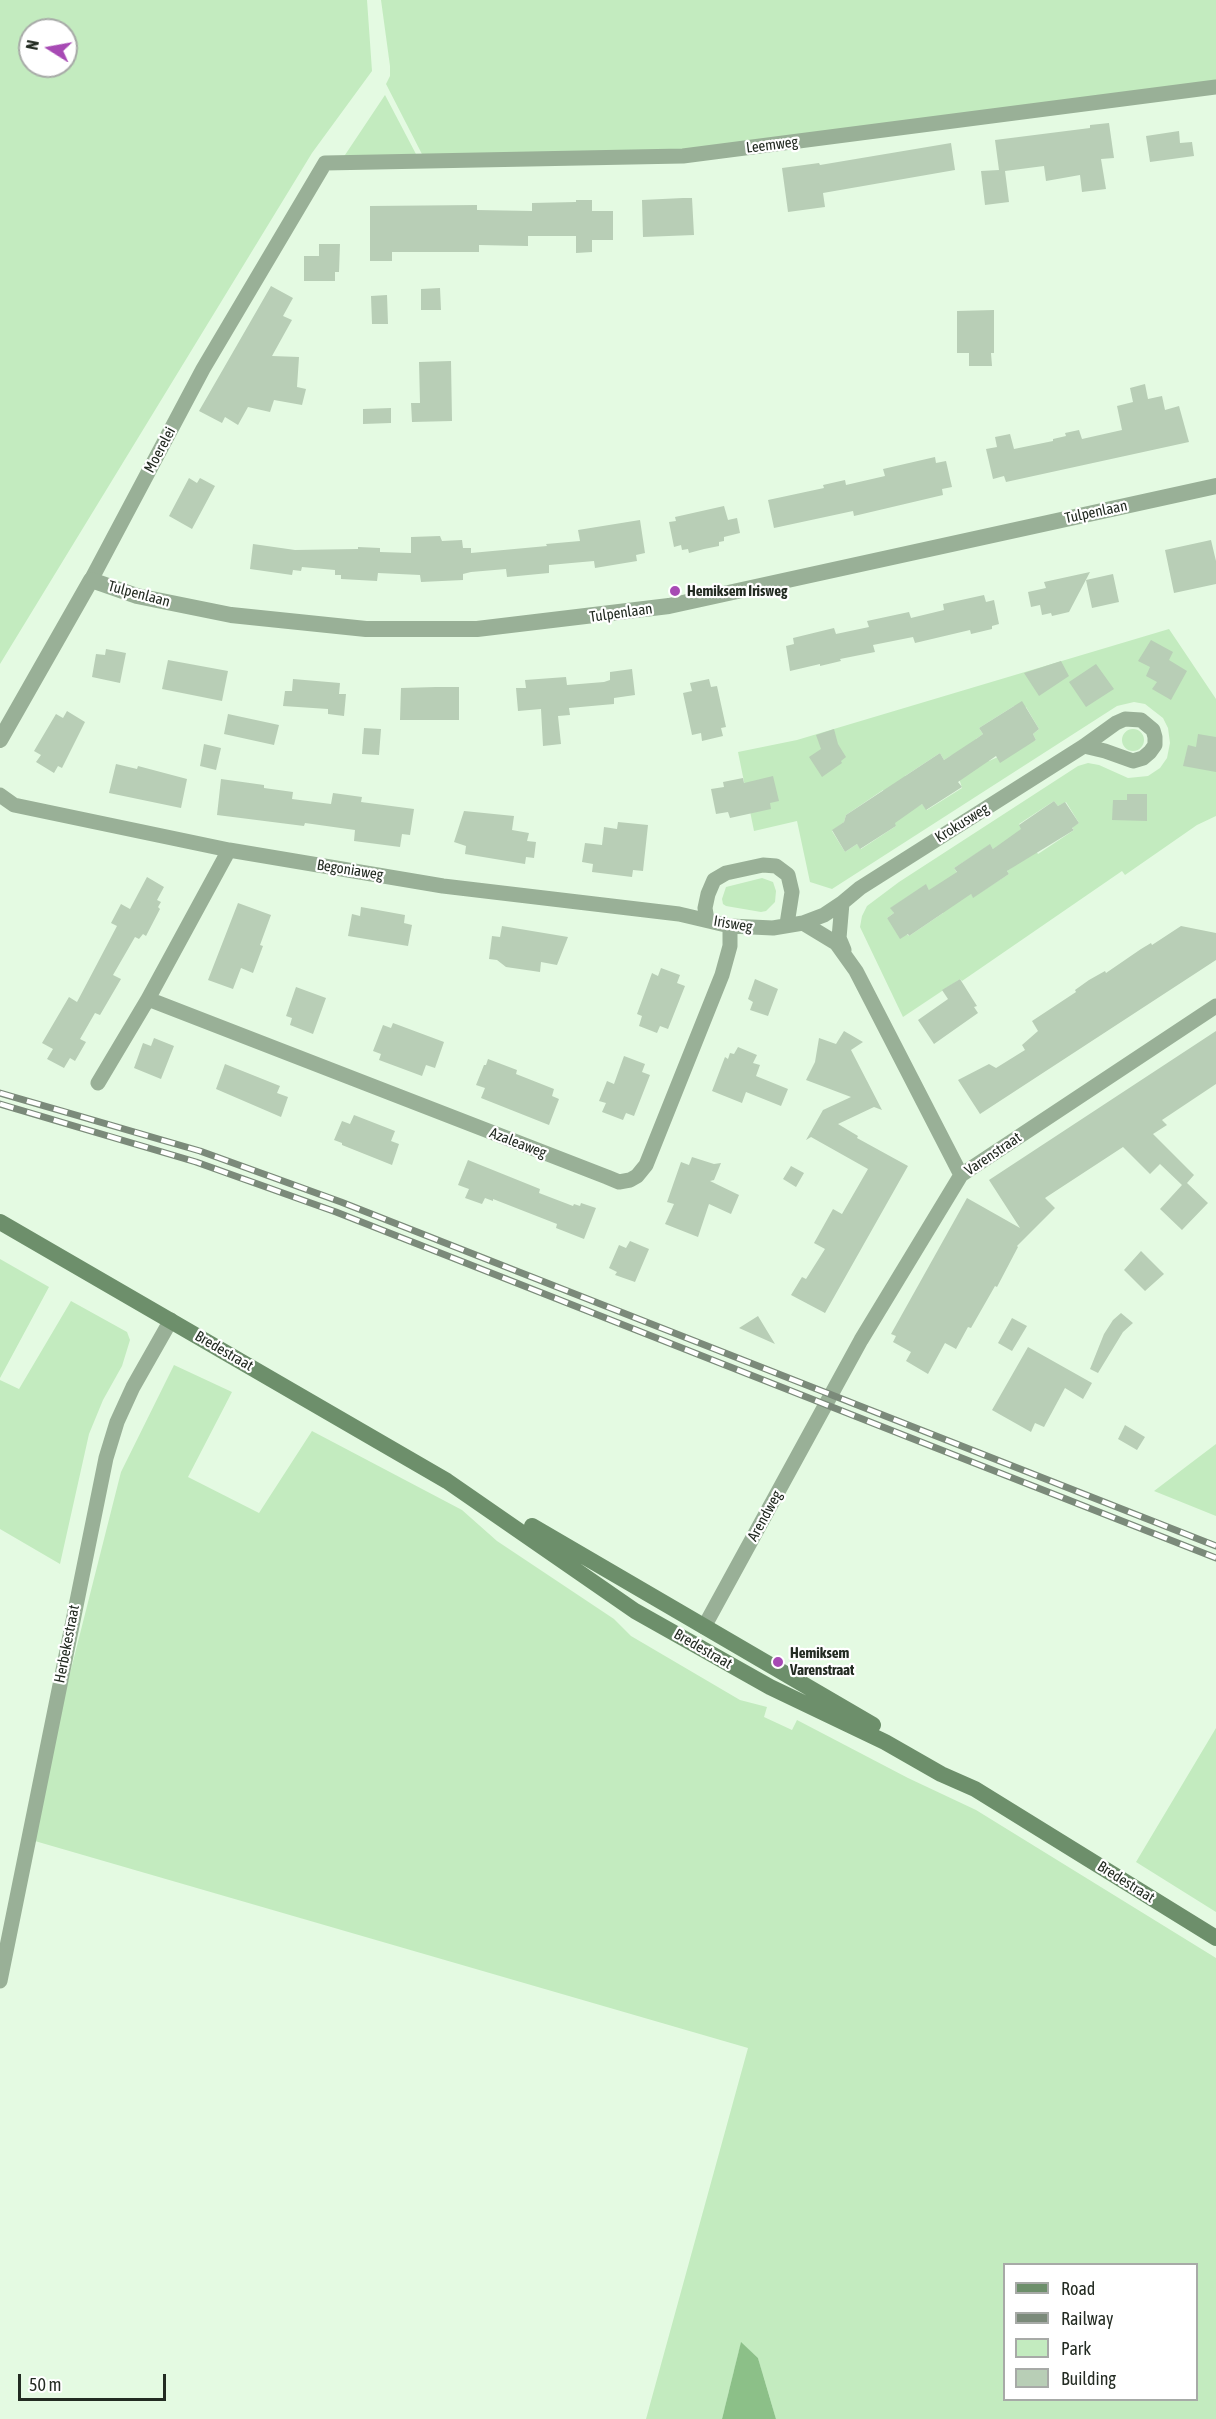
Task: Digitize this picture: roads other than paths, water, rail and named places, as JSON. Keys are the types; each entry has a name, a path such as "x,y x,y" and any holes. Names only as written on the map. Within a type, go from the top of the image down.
{"main road":[{"name":"Bredestraat","path":"0,1222 447,1481 635,1611 762,1682 885,1742 941,1774 975,1790 1216,1938"},
{"name":"Bredestraat","path":"447,1481 473,1492 915,1748 946,1767 975,1790"}],"street":[{"name":"Leemweg","path":"325,163 683,156 1216,87"},
{"name":"Moerelei","path":"0,740 91,580 203,369 325,163"},
{"name":"Tulpenlaan","path":"91,580 137,596 231,615 366,629 477,629 669,606 1216,486"},
{"name":"Krokusweg","path":"842,903 860,888 1084,746"},
{"name":"Begoniaweg","path":"0,795 14,805 229,850 443,886 679,914 707,920"},
{"path":"98,1083 148,999 229,850"},
{"name":"Irisweg","path":"795,923 788,875 776,866 763,865 726,873 714,880 706,901 707,920 730,926 766,928 795,923 824,915 842,903"},
{"path":"842,903 839,938 844,952 961,1175"},
{"path":"795,923 822,933 844,952"},
{"name":"Azaleaweg","path":"148,999 619,1182 637,1176 646,1165 722,975 730,946 730,926"},
{"name":"Varenstraat","path":"827,1405 861,1340 961,1175 1216,1006"},
{"name":"Herbekestraat","path":"0,1981 106,1458 117,1422 129,1396 171,1320"},
{"name":"Arendweg","path":"704,1627 827,1405"}],"railway":[{"path":"0,1093 200,1151 341,1202 1216,1546"},
{"path":"0,1104 196,1162 336,1212 1216,1558"}],"place":[{"name":"Hemiksem Irisweg","path":"675,591"},
{"name":"Hemiksem Varenstraat","path":"778,1662"}]}
